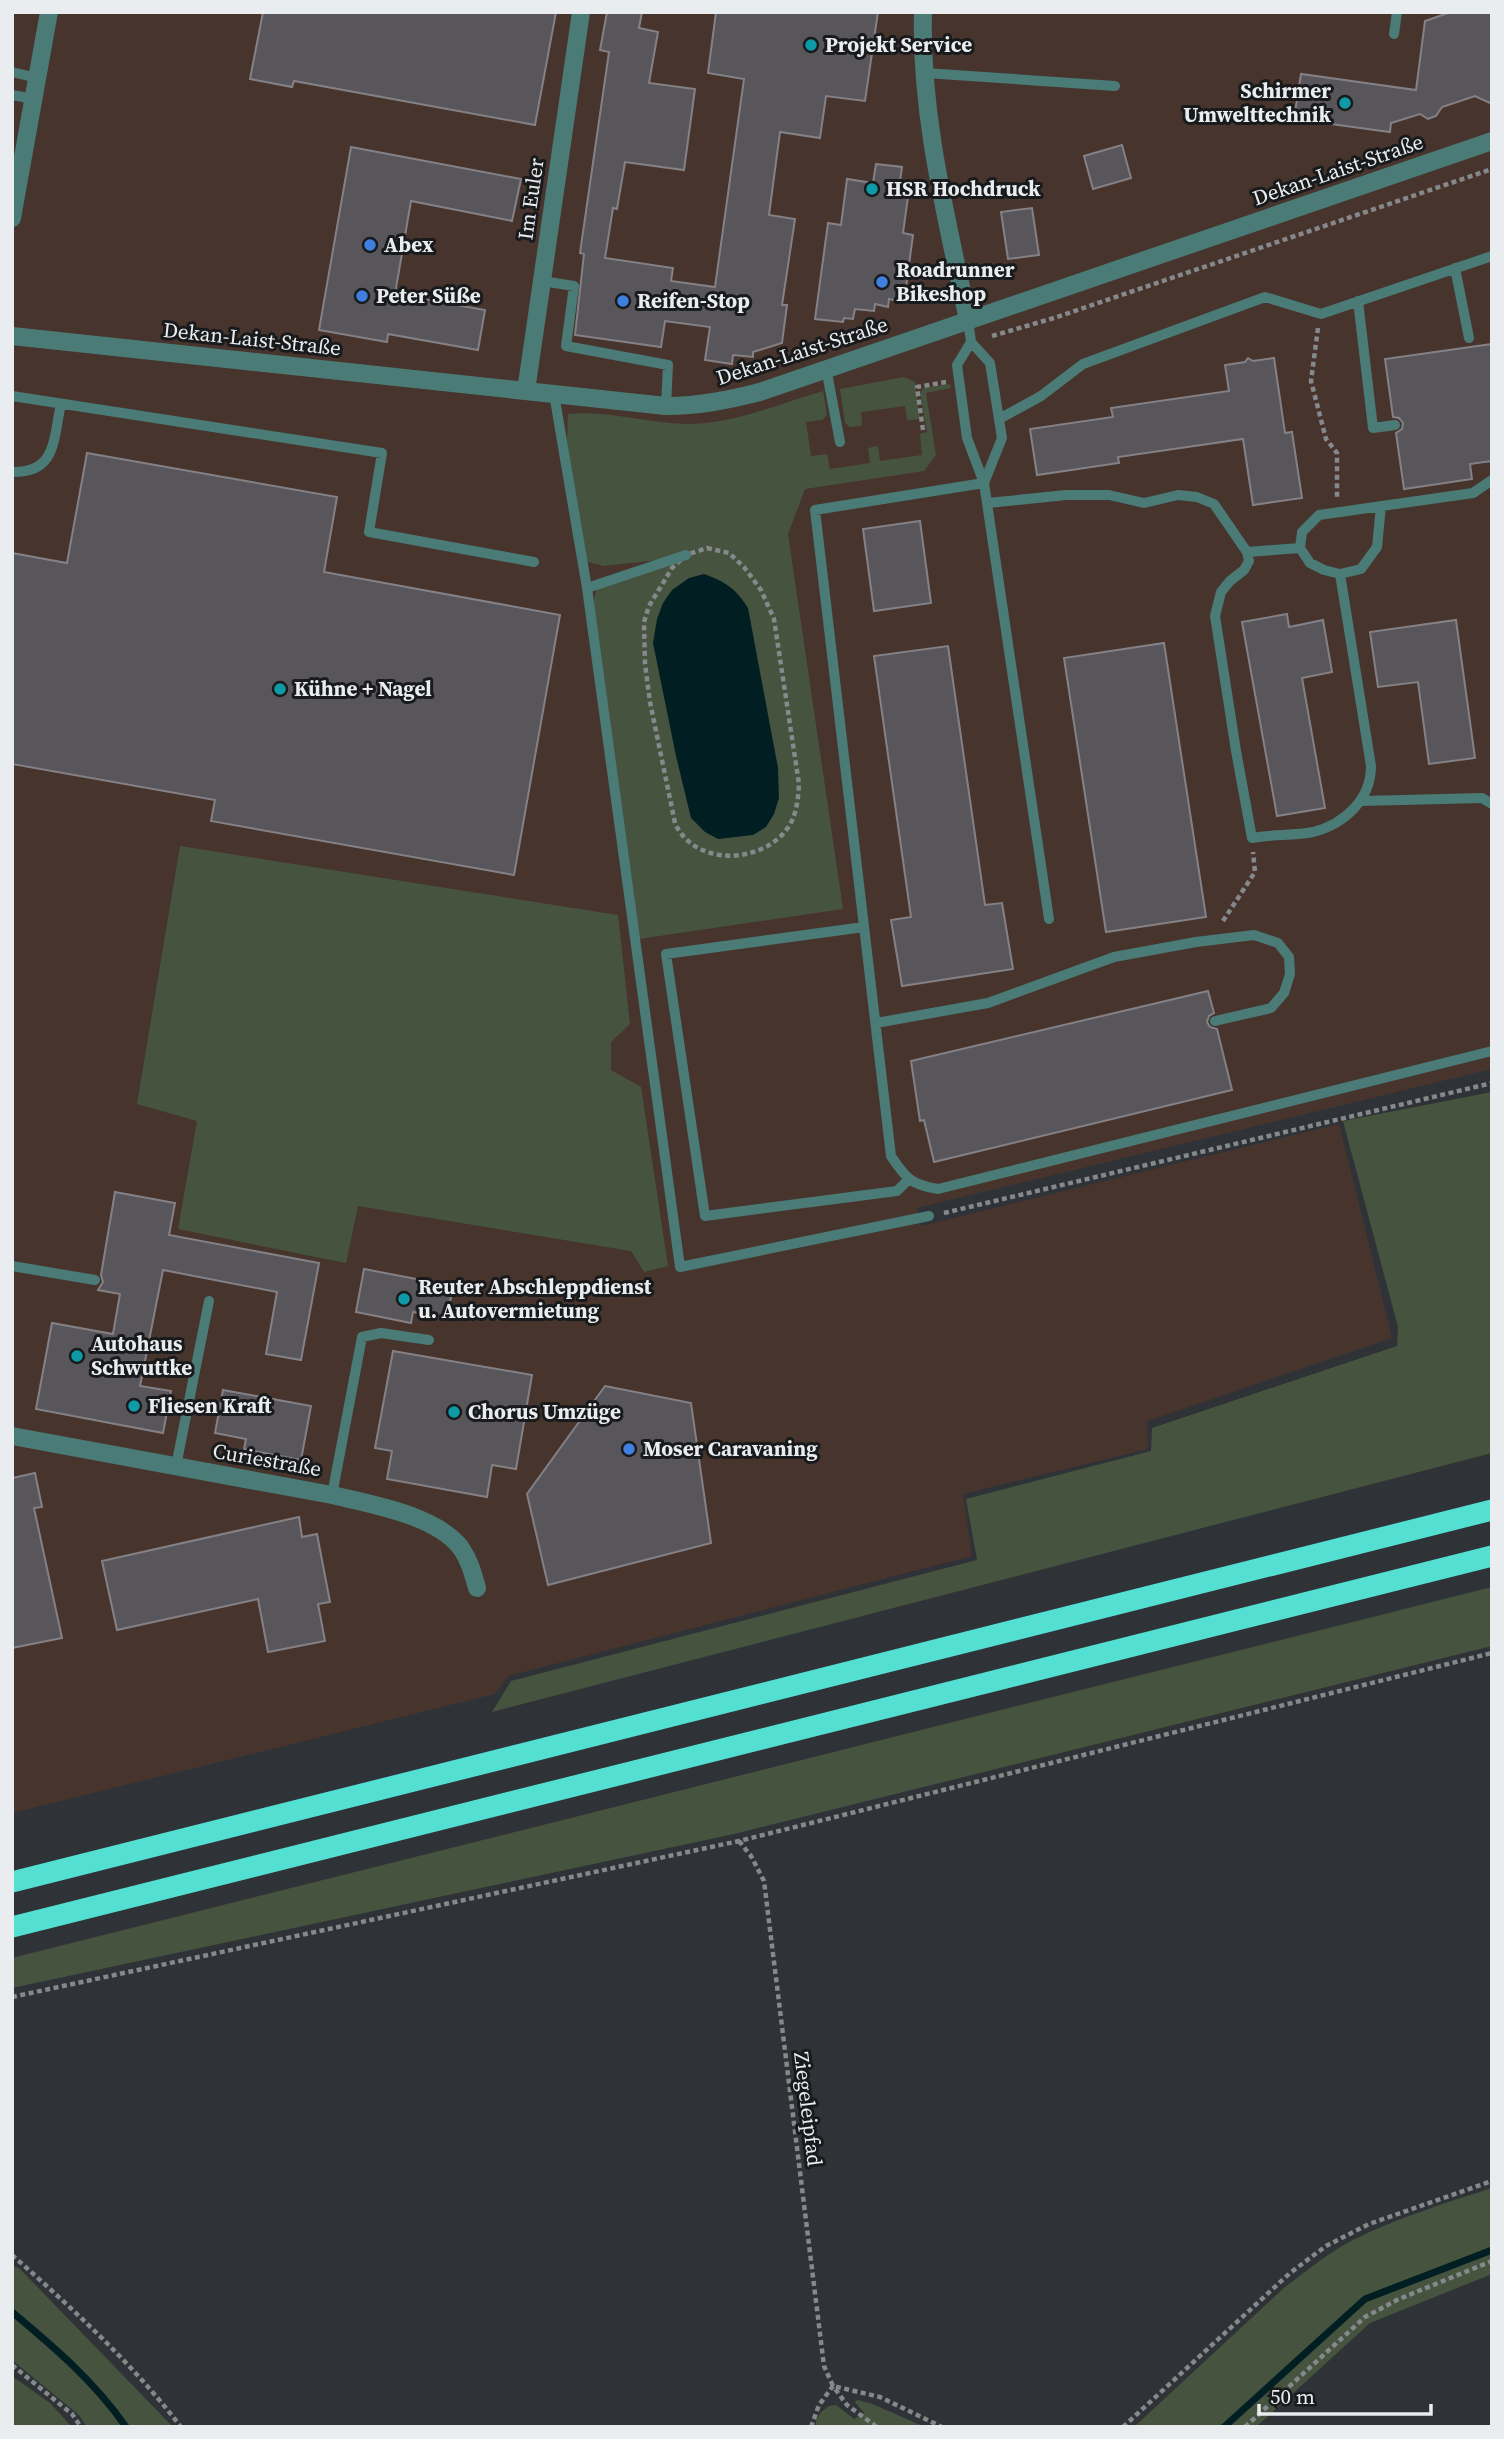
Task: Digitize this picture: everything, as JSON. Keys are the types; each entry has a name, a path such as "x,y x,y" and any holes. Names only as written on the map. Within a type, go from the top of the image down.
{"highway":[{"path":"12,1882 1492,1510"},
{"path":"12,1927 1492,1556"}],"street":[{"path":"12,218 49,12"},
{"name":"Im Euler","path":"526,391 581,12"},
{"path":"923,12 925,73 943,207 968,320"},
{"name":"Dekan-Laist-Straße","path":"12,336 666,406 692,406 760,392 1492,142"},
{"name":"Curiestraße","path":"12,1436 379,1506 427,1522 460,1546 472,1567 477,1588"}],"lane":[{"path":"1394,34 1397,12"},
{"path":"12,72 37,78"},
{"path":"925,73 1115,86"},
{"path":"12,95 34,99"},
{"path":"999,419 1041,396 1083,364 1265,297 1321,313 1492,256"},
{"path":"1455,268 1469,338"},
{"path":"542,281 574,286 566,346 668,365 666,406"},
{"path":"1358,301 1373,428 1395,425"},
{"path":"968,320 971,342 990,363 1002,438 984,483"},
{"path":"971,342 957,365 959,380 967,438 984,483 988,503 1049,919"},
{"path":"826,368 840,442"},
{"path":"554,394 587,588 680,1267 929,1216"},
{"path":"12,396 382,453 369,532 534,562"},
{"path":"12,472 26,472 43,466 49,455 61,404"},
{"path":"1381,506 1377,547 1361,569 1340,574 1324,570 1310,563 1300,548 1302,532 1319,515 1337,512 1472,493 1492,480"},
{"path":"984,483 815,510 891,1156 908,1180 920,1186 938,1189 1492,1051"},
{"path":"988,503 1066,495 1110,495 1144,503 1178,495 1197,497 1214,504 1247,552 1249,561 1244,570 1221,592 1214,616 1252,838 1270,834 1312,832 1328,827 1348,814 1361,801 1371,781 1371,766 1340,574"},
{"path":"1247,552 1300,548"},
{"path":"587,588 686,555"},
{"path":"1361,801 1482,798 1492,804"},
{"path":"864,927 666,954 705,1216 897,1191 908,1180"},
{"path":"876,1023 988,1003 1114,957 1254,935 1278,943 1289,957 1290,974 1284,993 1271,1008 1215,1021"},
{"path":"12,1266 95,1280"},
{"path":"176,1466 209,1301"},
{"path":"332,1495 362,1337 381,1332 429,1340"}],"path":[{"path":"971,342 1055,318 1492,169"},
{"path":"1321,313 1311,381 1326,439 1337,453 1337,512"},
{"path":"923,430 918,387 959,380"},
{"path":"707,548 729,554 744,567 761,590 774,619 799,784 797,803 787,829 772,844 748,854 718,856 681,836 675,823 645,664 644,622 660,585 686,555 707,548"},
{"path":"1215,922 1225,920 1255,872 1252,838"},
{"path":"929,1216 1492,1083"},
{"path":"12,1997 739,1841 1492,1653"},
{"name":"Ziegeleipfad","path":"739,1841 751,1856 764,1881 824,2366 833,2386 847,2405 877,2427"},
{"path":"1123,2427 1290,2273 1326,2246 1368,2224 1492,2180"},
{"path":"12,2255 79,2316 181,2427"},
{"path":"1245,2427 1366,2317 1399,2299 1492,2261"},
{"path":"12,2365 72,2414 81,2427"},
{"path":"811,2427 819,2404 833,2386 880,2397 942,2427"}],"shaded area":[{"path":"12,12 1492,12 1492,1069 917,1208 921,1226 1339,1124 1392,1338 1147,1421 1148,1449 963,1494 972,1556 508,1676 495,1694 12,1813"}],"green space":[{"path":"904,377 915,382 920,419 907,420 905,406 861,412 862,426 850,427 845,423 840,389"},
{"path":"950,384 951,388 926,393 936,455 924,471 805,489 788,534 843,909 639,939 592,608 598,583 658,560 604,566 588,562 583,552 567,445 568,414 597,414 686,424 704,423 756,412 823,391 827,415 822,420 806,422 811,456 827,454 830,469 870,463 868,448 878,446 880,461 922,455 920,434 927,432 920,393 924,388"},
{"path":"180,846 618,915 630,1024 611,1042 611,1070 641,1087 668,1266 644,1272 631,1251 358,1206 346,1263 178,1229 197,1121 137,1104"},
{"path":"1492,1092 1492,1453 492,1712 511,1681 977,1560 966,1499 1151,1451 1152,1428 1397,1346 1398,1327 1343,1121"},
{"path":"1492,1587 1492,1646 734,1834 12,1988 12,1958"},
{"path":"1492,2188 1492,2274 1370,2323 1256,2427 1134,2427 1285,2287 1335,2250 1404,2218"},
{"path":"12,2265 20,2269 173,2427 87,2427 79,2415 12,2360"},
{"path":"12,2376 50,2403 72,2427 12,2427"},
{"path":"857,2400 925,2427 816,2427 816,2420 829,2406 836,2405 854,2419 864,2413 855,2402"}],"water":[{"path":"704,574 730,587 748,608 778,768 779,798 766,827 753,835 718,839 705,832 691,818 653,643 657,619 672,590 689,578"}],"building":[{"path":"263,12 556,12 535,125 294,81 292,87 250,79"},
{"path":"607,12 642,12 639,28 658,32 649,83 695,89 684,170 625,162 617,209 613,208 605,258 673,268 671,281 715,287 744,79 708,73 716,12 878,12 865,101 826,96 820,138 780,132 769,215 795,219 782,305 787,305 782,343 753,352 753,357 733,355 732,364 705,360 710,327 665,321 661,347 575,335 584,254 580,253 609,52 600,50"},
{"path":"1451,12 1492,12 1492,104 1475,96 1442,107 1436,116 1428,119 1420,114 1391,123 1390,132 1294,119 1301,74 1416,90 1425,21"},
{"path":"1122,145 1131,178 1093,189 1084,156"},
{"path":"351,147 521,179 512,221 411,201 395,294 485,310 478,350 388,334 387,342 319,330"},
{"path":"876,164 902,167 898,196 908,197 903,233 913,235 904,302 889,299 888,307 875,304 874,311 855,309 853,319 844,318 843,322 815,319 828,223 841,225 847,179 873,183"},
{"path":"1032,208 1039,255 1008,259 1001,212"},
{"path":"1492,344 1492,461 1470,464 1472,479 1404,489 1396,433 1402,429 1403,423 1399,418 1393,417 1385,359"},
{"path":"1248,358 1253,361 1274,358 1285,433 1292,432 1302,498 1253,505 1243,439 1118,457 1119,463 1037,475 1030,429 1113,417 1111,408 1229,391 1225,365 1245,362"},
{"name":"Kühne + Nagel","path":"87,453 337,497 324,572 560,615 514,875 211,821 215,800 12,764 12,553 67,563"},
{"path":"920,521 931,603 874,611 863,529"},
{"path":"1287,614 1289,627 1323,620 1332,672 1302,678 1325,808 1277,816 1242,622"},
{"path":"1456,620 1475,758 1429,764 1418,682 1378,687 1370,632"},
{"path":"1164,643 1206,917 1106,932 1064,658"},
{"path":"948,646 985,905 1002,903 1013,969 902,986 891,920 911,917 874,656"},
{"path":"1208,991 1214,1013 1209,1016 1207,1022 1210,1027 1217,1029 1232,1090 934,1162 924,1120 920,1121 911,1061"},
{"path":"115,1192 175,1203 169,1235 319,1263 301,1360 266,1354 277,1292 163,1270 140,1386 171,1391 163,1433 36,1409 52,1323 113,1334 120,1294 98,1290 103,1282 101,1275"},
{"name":"Reuter Abschleppdienst u. Autovermietung","path":"364,1269 453,1286 447,1319 413,1312 411,1323 356,1312"},
{"name":"Chorus Umzüge","path":"393,1351 532,1375 516,1469 492,1465 487,1497 387,1479 392,1451 375,1448"},
{"name":"Moser Caravaning","path":"605,1386 691,1403 711,1543 548,1585 527,1494"},
{"path":"223,1390 311,1406 301,1460 244,1449 246,1439 215,1433"},
{"path":"35,1473 42,1507 34,1508 62,1638 12,1648 12,1478"},
{"path":"299,1517 302,1537 317,1534 330,1602 318,1604 325,1641 268,1652 258,1599 117,1630 102,1561"}],"waterway":[{"path":"1224,2427 1365,2299 1492,2250"},
{"path":"12,2312 87,2380 126,2427"}],"place":[{"name":"Projekt Service","path":"811,45"},
{"name":"Schirmer Umwelttechnik","path":"1345,103"},
{"name":"HSR Hochdruck","path":"872,189"},
{"name":"Abex","path":"370,245"},
{"name":"Roadrunner Bikeshop","path":"882,282"},
{"name":"Peter Süße","path":"362,296"},
{"name":"Reifen-Stop","path":"623,301"},
{"name":"Kühne + Nagel","path":"280,689"},
{"name":"Reuter Abschleppdienst u. Autovermietung","path":"404,1299"},
{"name":"Autohaus Schwuttke","path":"77,1356"},
{"name":"Fliesen Kraft","path":"134,1406"},
{"name":"Chorus Umzüge","path":"454,1412"},
{"name":"Moser Caravaning","path":"629,1449"}]}
